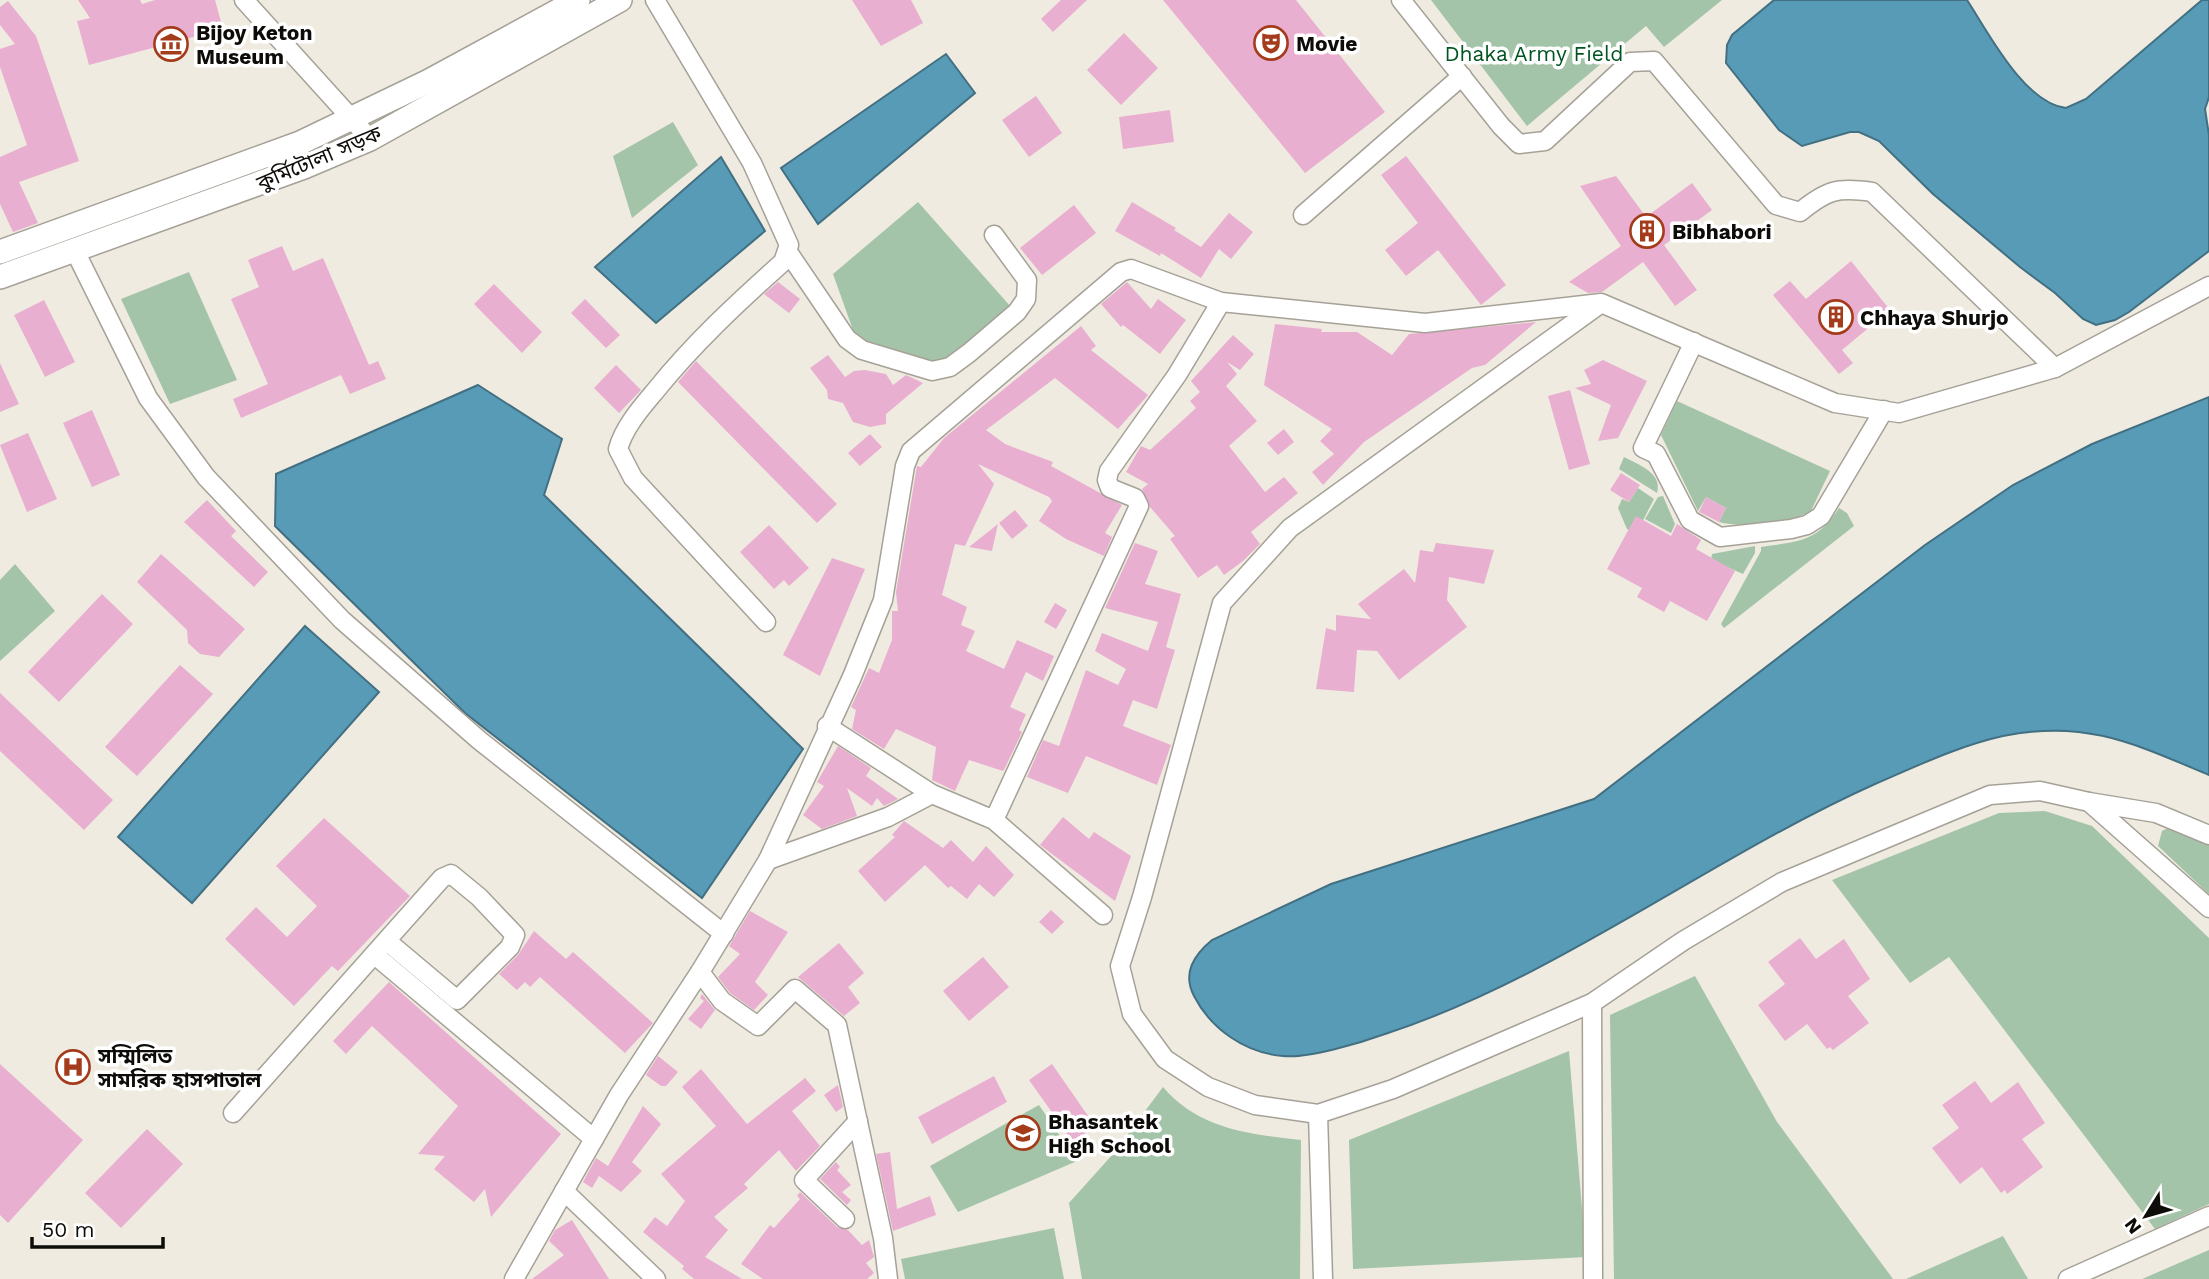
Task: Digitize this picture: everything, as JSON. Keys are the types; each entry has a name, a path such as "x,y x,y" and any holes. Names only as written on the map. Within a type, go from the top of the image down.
{"main road":[{"name":"কুর্মিটোলা সড়ক","path":"0,252 287,148 429,81 578,0"},
{"name":"কুর্মিটোলা সড়ক","path":"0,277 303,167 370,139 620,0"}],"street":[{"path":"244,0 370,139"},
{"path":"655,0 752,163 789,245 783,262 691,347 621,436 618,449 633,478 765,622"},
{"path":"1401,0 1519,144 1545,141 1630,62 1654,61 1776,205 1800,212 1819,197 1841,188 1872,191 2056,368"},
{"path":"1303,215 1462,76"},
{"path":"788,252 847,339 862,350 932,371 950,366 969,354 1017,312 1026,299 1027,281 994,235"},
{"path":"75,251 148,398 222,495 342,621 479,740 724,934"},
{"path":"514,1279 594,1139 768,860 827,726 852,677 883,600 905,466 911,452 1121,272 1131,269 1221,302 1425,323 1601,303 1835,403 1899,413 2056,368 2209,286"},
{"path":"994,820 1139,506 1135,498 1110,488 1107,480 1109,471 1177,375 1221,302"},
{"path":"1601,303 1290,528 1222,603 1121,966 1132,1014 1165,1059 1208,1087 1255,1105 1318,1114 1393,1089 1592,1003 1683,941 1782,882 1990,795 2040,791 2156,813 2209,835"},
{"path":"1694,342 1643,448 1656,454 1690,520 1720,537 1791,529 1816,520 1884,410"},
{"path":"827,726 932,794 994,820 1103,915"},
{"path":"768,860 888,817 932,794"},
{"path":"2089,802 2209,908"},
{"path":"233,1113 382,949 442,878 451,874 479,897 515,935 510,947 457,1000 382,949"},
{"path":"382,949 594,1139"},
{"path":"700,972 722,1001 758,1026 795,989 837,1025 883,1238 888,1279"},
{"path":"1592,1003 1593,1279"},
{"path":"1318,1114 1323,1279"},
{"path":"845,1219 804,1180 858,1121"},
{"path":"564,1191 656,1279"},
{"path":"2068,1279 2209,1216"}],"green space":[{"name":"Dhaka Army Field","path":"1431,0 1722,0 1664,47 1646,26 1527,126"},
{"path":"673,122 698,165 632,218 613,156"},
{"path":"918,202 1011,307 951,365 859,347 833,274"},
{"path":"189,272 237,380 170,404 121,299"},
{"path":"1677,401 1830,471 1811,511 1792,519 1728,524 1719,522 1726,508 1706,497 1698,511 1661,435"},
{"path":"1624,457 1653,475 1658,486 1657,493 1619,469"},
{"path":"1638,488 1654,499 1636,534 1627,529 1618,508 1622,499 1629,502"},
{"path":"1663,496 1675,524 1671,533 1645,519 1658,497"},
{"path":"1839,508 1847,513 1854,526 1724,628 1721,624 1761,547 1796,541 1814,534"},
{"path":"1755,546 1755,553 1743,574 1711,560 1712,554"},
{"path":"15,564 55,611 0,661 0,580"},
{"path":"2045,811 2092,826 2209,938 2209,1204 2155,1229 1949,957 1910,983 1832,880 1999,813"},
{"path":"2172,826 2209,844 2209,894 2158,846 2162,831"},
{"path":"1695,976 1777,1122 1893,1279 1614,1279 1610,1015"},
{"path":"1569,1051 1586,1257 1353,1269 1349,1140"},
{"path":"1163,1087 1177,1101 1209,1121 1244,1132 1301,1140 1300,1279 1082,1279 1069,1203 1113,1154"},
{"name":"Bhasantek High School","path":"1039,1105 1077,1161 958,1212 930,1166"},
{"path":"1054,1228 1064,1279 905,1279 901,1259"},
{"path":"2003,1236 2028,1279 1906,1279"},
{"path":"2209,1250 2209,1279 2142,1279"}],"water":[{"path":"1774,0 1967,0 1996,47 2022,80 2036,94 2066,108 2086,99 2202,0 2209,0 2209,97 2205,109 2209,135 2209,251 2115,320 2096,325 2083,319 1933,194 1879,141 1859,132 1850,132 1802,146 1779,130 1726,63 1727,45 1732,35"},
{"path":"946,54 975,93 818,224 781,168"},
{"path":"721,157 765,231 656,323 595,267"},
{"path":"478,385 562,439 544,495 803,749 702,898 465,713 275,526 276,474"},
{"path":"2209,397 2209,775 2157,753 2085,733 2060,731 2003,736 1938,757 1875,784 1753,846 1513,981 1388,1033 1321,1052 1283,1056 1255,1050 1231,1037 1201,1008 1191,988 1190,972 1195,958 1212,940 1331,884 1594,799 1925,545 2013,485 2092,444"},
{"path":"305,626 379,692 192,903 118,837"}],"building":[{"path":"78,0 140,0 142,4 155,0 215,0 223,29 89,65 77,21 90,18"},
{"path":"852,0 911,0 923,23 881,46"},
{"path":"1061,0 1087,0 1053,32 1041,19"},
{"path":"1163,0 1296,0 1385,112 1305,173"},
{"path":"8,1 36,36 79,161 19,182 38,223 13,232 0,204 0,157 27,145 0,67 0,49 15,44 0,25 0,7"},
{"path":"1124,33 1158,68 1121,105 1087,70"},
{"path":"1036,96 1062,133 1029,157 1002,120"},
{"path":"1170,110 1174,142 1123,149 1119,117"},
{"path":"1406,156 1506,285 1481,305 1438,250 1406,276 1385,250 1418,223 1381,175"},
{"name":"Bibhabori","path":"1616,176 1646,217 1692,183 1712,210 1664,245 1697,290 1675,306 1643,262 1602,292 1588,293 1569,282 1621,246 1580,186"},
{"path":"1132,202 1176,228 1174,230 1201,247 1229,213 1253,232 1231,259 1219,249 1201,278 1161,253 1160,256 1115,231"},
{"path":"1074,205 1096,233 1042,275 1020,248"},
{"path":"282,246 293,271 323,258 369,365 378,361 386,379 350,394 341,375 241,418 233,399 268,384 231,299 259,287 248,260"},
{"name":"Chhaya Shurjo","path":"1851,261 1890,310 1842,350 1853,363 1839,374 1773,295 1790,281 1806,299"},
{"path":"778,282 800,299 789,313 764,294"},
{"path":"1127,282 1151,309 1158,299 1186,320 1160,354 1123,325 1121,327 1101,304"},
{"path":"494,284 542,332 522,353 474,304"},
{"path":"585,299 620,335 606,348 571,313"},
{"path":"44,300 75,362 45,377 14,315"},
{"path":"1536,322 1485,365 1472,368 1364,442 1323,485 1312,472 1334,454 1320,441 1332,429 1264,385 1275,324 1322,329 1321,332 1357,332 1392,355 1409,334"},
{"path":"1081,326 1096,346 1091,350 1148,395 1118,429 1055,378 986,430 1005,444 1053,462 1051,466 1122,505 1105,533 1112,537 1104,556 1066,539 1039,521 1052,501 1049,497 978,464 994,484 965,546 955,544 942,595 967,607 961,625 975,631 966,651 1004,669 1017,640 1054,656 1043,681 1026,672 1010,707 1026,714 1019,730 1022,732 1003,771 969,760 955,791 932,780 936,747 896,729 884,749 852,729 856,710 851,707 869,668 879,673 892,640 892,611 898,611 896,592 917,466 921,467 944,438"},
{"path":"1233,335 1254,354 1240,370 1227,362 1237,374 1226,386 1257,421 1229,446 1265,492 1284,477 1298,493 1251,532 1260,544 1243,561 1224,575 1217,565 1198,578 1170,539 1175,536 1150,507 1142,489 1148,484 1126,472 1141,446 1150,450 1196,408 1190,401 1200,392 1191,381"},
{"path":"828,355 845,377 854,371 865,370 886,374 893,385 906,375 923,383 886,414 886,424 870,427 853,422 843,403 828,399 827,390 810,368"},
{"path":"1603,360 1647,381 1618,438 1598,441 1611,405 1575,388 1591,384 1584,370"},
{"path":"696,361 837,504 817,523 678,382"},
{"path":"0,363 19,404 0,412"},
{"path":"616,365 641,390 619,413 594,388"},
{"path":"1570,390 1590,464 1569,470 1548,396"},
{"path":"92,410 120,475 92,487 63,423"},
{"path":"1284,429 1294,442 1278,455 1267,443"},
{"path":"28,433 57,499 27,512 0,445"},
{"path":"870,434 882,447 860,466 848,453"},
{"path":"1621,473 1640,485 1629,502 1610,490"},
{"path":"1706,497 1726,508 1719,522 1699,512"},
{"path":"207,500 236,531 231,536 268,572 254,587 184,522"},
{"path":"1015,510 1028,526 1012,539 999,523"},
{"path":"1636,516 1671,536 1677,524 1701,540 1696,549 1735,571 1707,621 1670,601 1664,612 1637,597 1642,588 1607,569"},
{"path":"998,524 992,551 969,547"},
{"path":"769,525 809,568 789,586 784,580 774,589 740,552"},
{"path":"1135,543 1158,551 1145,584 1181,594 1166,647 1175,650 1157,709 1133,700 1123,726 1171,745 1157,785 1086,756 1068,793 1027,777 1043,740 1059,746 1086,670 1118,685 1126,669 1095,651 1102,633 1148,651 1158,622 1105,608"},
{"path":"1436,543 1494,550 1484,584 1449,577 1447,600 1467,627 1399,680 1377,651 1357,650 1354,692 1316,689 1326,628 1336,631 1336,615 1371,619 1358,604 1404,569 1415,583 1420,550 1433,552"},
{"path":"161,554 245,629 219,657 200,654 188,643 187,630 137,582"},
{"path":"832,558 865,569 820,676 783,655"},
{"path":"102,594 133,624 59,702 28,672"},
{"path":"1055,603 1067,610 1056,629 1044,622"},
{"path":"180,665 213,694 137,776 105,747"},
{"path":"0,693 113,800 84,830 0,751"},
{"path":"838,746 871,768 866,776 898,799 884,806 877,798 872,806 847,788 857,816 822,829 803,815 824,786 817,782"},
{"path":"1063,817 1089,839 1094,832 1131,856 1115,901 1040,845"},
{"path":"324,818 410,896 338,971 332,966 294,1006 225,939 256,907 287,937 317,906 276,866"},
{"path":"904,821 943,848 951,840 973,862 986,846 1014,875 994,897 979,884 967,899 951,886 948,888 925,865 885,902 858,871 895,837 892,835"},
{"path":"1051,910 1064,922 1052,934 1039,922"},
{"path":"750,911 788,932 755,982 768,995 754,1010 730,993 718,977 740,954 729,946"},
{"path":"534,931 566,959 573,952 653,1023 625,1053 540,977 530,987 525,982 517,990 499,974 518,955"},
{"path":"1800,938 1816,959 1844,939 1870,979 1848,996 1869,1023 1833,1050 1830,1047 1827,1049 1807,1024 1785,1041 1758,1005 1785,984 1768,962"},
{"path":"839,943 864,973 848,987 860,1003 844,1016 798,977"},
{"path":"983,957 1009,987 969,1021 943,991"},
{"path":"389,982 561,1134 491,1217 485,1189 474,1202 434,1169 445,1156 418,1154 458,1106 372,1026 346,1054 333,1041"},
{"path":"702,994 715,1010 701,1029 688,1019 704,1001 700,998"},
{"path":"658,1056 678,1072 666,1086 661,1086 646,1075"},
{"path":"0,1064 83,1140 8,1223 0,1215"},
{"name":"Bhasantek High School","path":"1052,1064 1095,1126 1073,1142 1029,1080"},
{"path":"701,1069 747,1124 805,1078 816,1091 792,1111 820,1146 796,1171 779,1150 744,1184 748,1188 714,1217 728,1230 705,1257 742,1279 694,1279 682,1269 684,1266 643,1232 655,1217 667,1226 685,1201 661,1174 716,1126 682,1087"},
{"name":"Bhasantek High School","path":"994,1076 1007,1102 932,1144 918,1117"},
{"path":"1975,1081 1991,1103 2018,1082 2045,1123 2022,1139 2043,1167 2007,1194 2005,1190 2001,1193 1982,1167 1960,1184 1932,1148 1959,1128 1942,1105"},
{"path":"838,1085 843,1107 836,1112 824,1095"},
{"path":"643,1106 661,1124 632,1162 642,1171 621,1192 599,1176 592,1188 583,1182 596,1158 608,1166"},
{"path":"147,1129 183,1164 121,1228 85,1193"},
{"path":"890,1152 897,1209 930,1196 936,1215 893,1231 876,1154"},
{"path":"836,1162 840,1167 837,1170 851,1185 842,1192 851,1200 847,1205 820,1179"},
{"path":"800,1192 837,1227 848,1230 862,1245 869,1240 874,1257 866,1263 874,1273 867,1279 763,1279 741,1264 770,1225 774,1228 800,1199 797,1196"},
{"path":"572,1220 609,1279 532,1279 564,1255 549,1241 555,1230"}],"place":[{"name":"Movie","path":"1271,43"},
{"name":"Bijoy Keton Museum","path":"171,44"},
{"name":"Bibhabori","path":"1647,231"},
{"name":"Chhaya Shurjo","path":"1836,317"},
{"name":"সম্মিলিত সামরিক হাসপাতাল","path":"73,1067"},
{"name":"Bhasantek High School","path":"1023,1133"}]}
